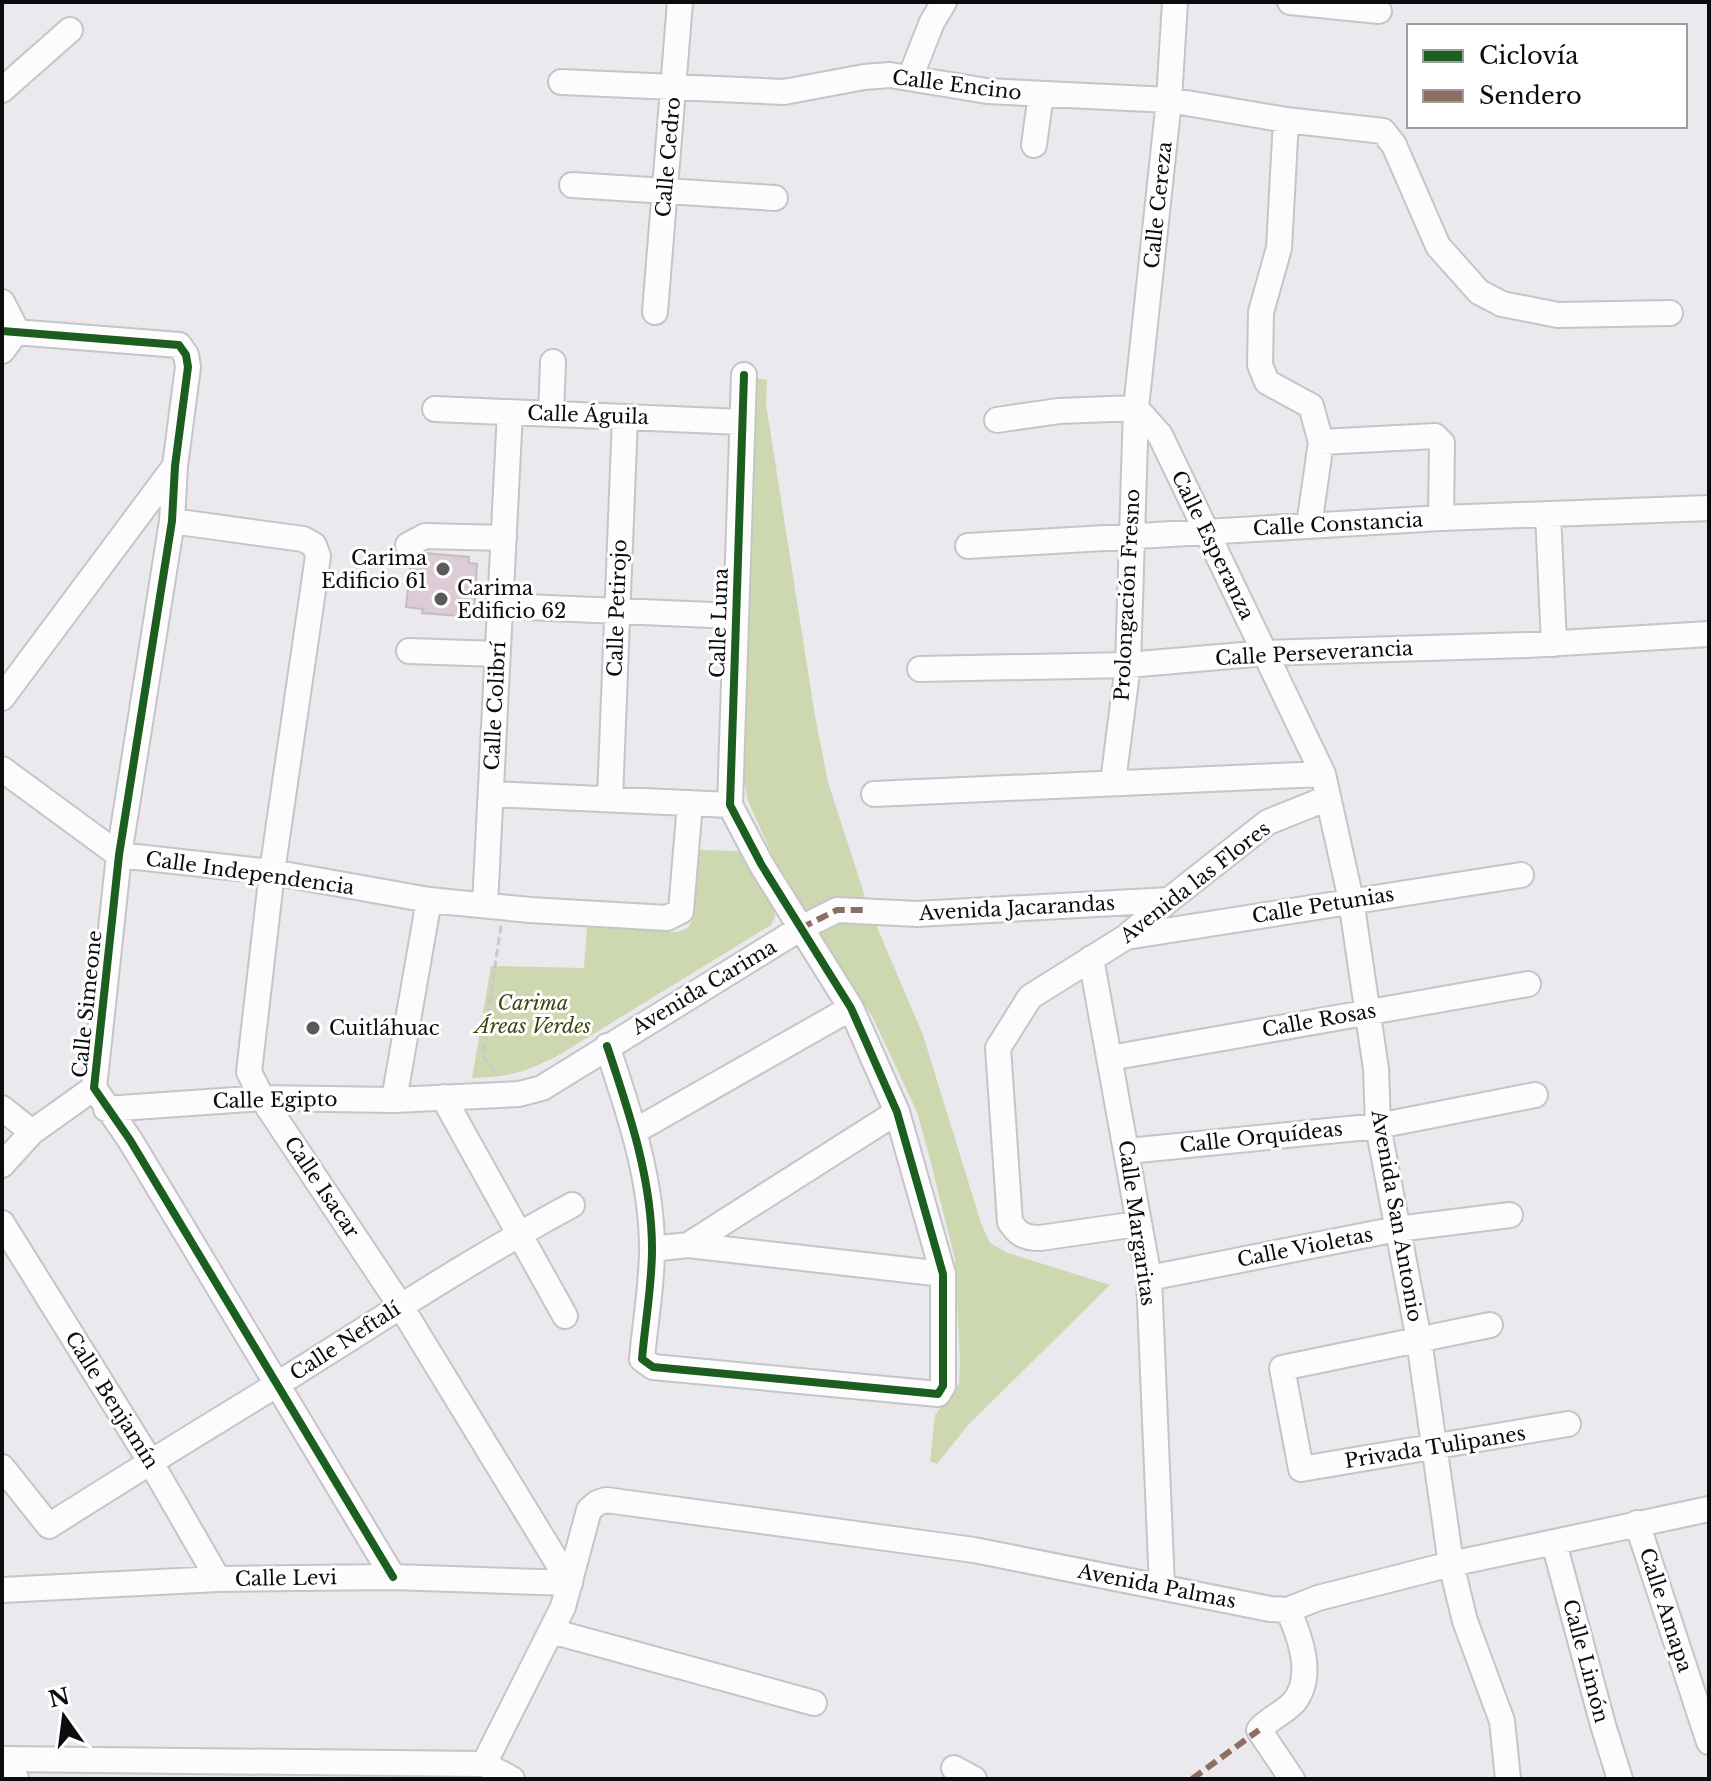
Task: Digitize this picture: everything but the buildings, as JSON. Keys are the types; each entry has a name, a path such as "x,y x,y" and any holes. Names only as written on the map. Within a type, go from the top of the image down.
{"main road":[{"path":"2,1760 13,1779"}],"street":[{"name":"Calle Cedro","path":"655,312 680,2"},
{"path":"910,78 932,22 944,2"},
{"name":"Calle Cereza","path":"1136,408 1169,100 1175,2"},
{"path":"1290,2 1379,11"},
{"path":"2,90 70,30"},
{"name":"Calle Encino","path":"561,82 784,92 890,75 987,91 1169,100 1286,120 1383,131 1394,145 1438,246 1479,292 1502,304 1558,315 1670,313"},
{"path":"1034,145 1041,94"},
{"path":"1286,120 1279,248 1261,312 1260,365 1267,382 1311,406 1321,442 1309,526"},
{"path":"572,185 775,198"},
{"path":"2,302 7,338"},
{"name":"Calle Simeone","path":"7,338 179,345 186,355 188,367 175,466 172,521 119,855 100,1098"},
{"path":"551,414 553,362"},
{"name":"Calle Luna","path":"652,1249 642,1359 653,1367 938,1394 943,1386 943,1274 897,1112 851,1008 761,864 730,805 744,375"},
{"path":"997,420 1059,411 1136,408"},
{"name":"Calle Esperanza","path":"1136,408 1160,435 1326,786"},
{"name":"Prolongación Fresno","path":"1113,782 1128,665 1136,408"},
{"name":"Calle Águila","path":"435,409 742,422"},
{"name":"Calle Colibrí","path":"494,906 491,794 510,412"},
{"name":"Calle Petirojo","path":"610,799 625,417"},
{"path":"1321,442 1435,436 1442,443 1441,518"},
{"path":"2,698 175,466"},
{"name":"Calle Constancia","path":"968,546 1204,530 1709,508"},
{"path":"1548,514 1554,644"},
{"name":"Calle Isacar","path":"172,521 303,539 314,545 318,556 272,872 249,1072 262,1098 400,1305 570,1583"},
{"path":"408,545 425,536 504,538"},
{"path":"500,606 735,616"},
{"name":"Calle Perseverancia","path":"920,669 1128,665 1265,653 1554,644 1709,634"},
{"path":"409,651 498,654"},
{"name":"Calle Independencia","path":"2,769 119,855 272,872 429,900 637,916 675,916 681,911 690,803"},
{"path":"874,794 1113,782 1326,786"},
{"name":"Avenida las Flores","path":"1137,1224 1040,1238 1026,1238 1016,1231 1010,1222 998,1048 1030,997 1126,937 1268,822 1326,786"},
{"name":"Avenida San Antonio","path":"1326,786 1351,900 1376,1069 1378,1126 1419,1340 1451,1564 1465,1621 1502,1721 1508,1779"},
{"path":"491,794 730,805"},
{"name":"Calle Petunias","path":"1126,937 1521,875"},
{"path":"394,1100 429,900"},
{"name":"Avenida Jacarandas","path":"801,928 837,910 917,914 1169,900"},
{"name":"Avenida Carima","path":"501,1094 519,1094 542,1088 801,928"},
{"name":"Calle Margaritas","path":"1091,958 1149,1278 1162,1587"},
{"name":"Calle Rosas","path":"1110,1058 1528,984"},
{"path":"635,1131 851,1008"},
{"path":"607,1046 635,1131 647,1191 652,1249 688,1245 943,1274"},
{"name":"Calle Egipto","path":"100,1098 394,1100 501,1094"},
{"name":"Calle Orquídeas","path":"1128,1151 1378,1126 1535,1095"},
{"path":"443,1097 565,1316"},
{"path":"2,1165 32,1132 100,1098 130,1140 393,1577"},
{"path":"2,1108 32,1132"},
{"path":"688,1245 897,1112"},
{"name":"Calle Neftalí","path":"2,1467 49,1526 400,1305 572,1205"},
{"name":"Calle Violetas","path":"1149,1278 1397,1229 1510,1215"},
{"name":"Calle Benjamín","path":"2,1223 150,1461 218,1579"},
{"path":"1419,1340 1490,1325"},
{"name":"Privada Tulipanes","path":"1419,1340 1282,1368 1301,1469 1568,1424"},
{"name":"Avenida Palmas","path":"570,1583 589,1510 606,1500 974,1550 1288,1610 1318,1598 1451,1564 1709,1509"},
{"name":"Calle Amapa","path":"1637,1523 1709,1742"},
{"name":"Calle Limón","path":"1554,1543 1620,1779"},
{"name":"Calle Levi","path":"2,1590 218,1579 393,1577 570,1583"},
{"path":"484,1764 563,1607 570,1583"},
{"path":"1288,1610 1305,1656 1302,1679 1295,1701 1259,1730 1292,1779"},
{"path":"551,1631 814,1703"},
{"path":"2,1760 484,1764 512,1779"}],"path":[{"path":"494,906 496,972 483,1056 500,1077 501,1094"}],"green space":[{"path":"752,377 767,380 766,404 828,782 868,906 923,1035 981,1223 990,1243 1008,1253 1110,1285 969,1424 937,1464 930,1461 935,1415 959,1384 955,1259 917,1112 873,1018 772,855 748,801 743,775"},
{"name":"Carima Áreas Verdes","path":"699,850 742,851 774,909 775,917 771,925 559,1055 517,1072 472,1078 491,966 584,968 587,927 677,932 688,928 693,919"}],"marked path":[{"path":"801,928 837,910 866,910"},
{"path":"1192,1779 1259,1730"}],"cycle path":[{"path":"2,331 179,345 186,355 188,367 175,466 172,521 119,855 94,1088 130,1140 393,1577"},
{"path":"607,1046 638,1146 651,1223 651,1277 642,1359 653,1367 938,1394 943,1386 943,1274 897,1112 851,1008 761,864 730,805 744,375"}],"place":[{"name":"Carima Edificio 61","path":"443,569"},
{"name":"Carima Edificio 62","path":"441,599"},
{"name":"Cuitláhuac","path":"313,1028"}]}
